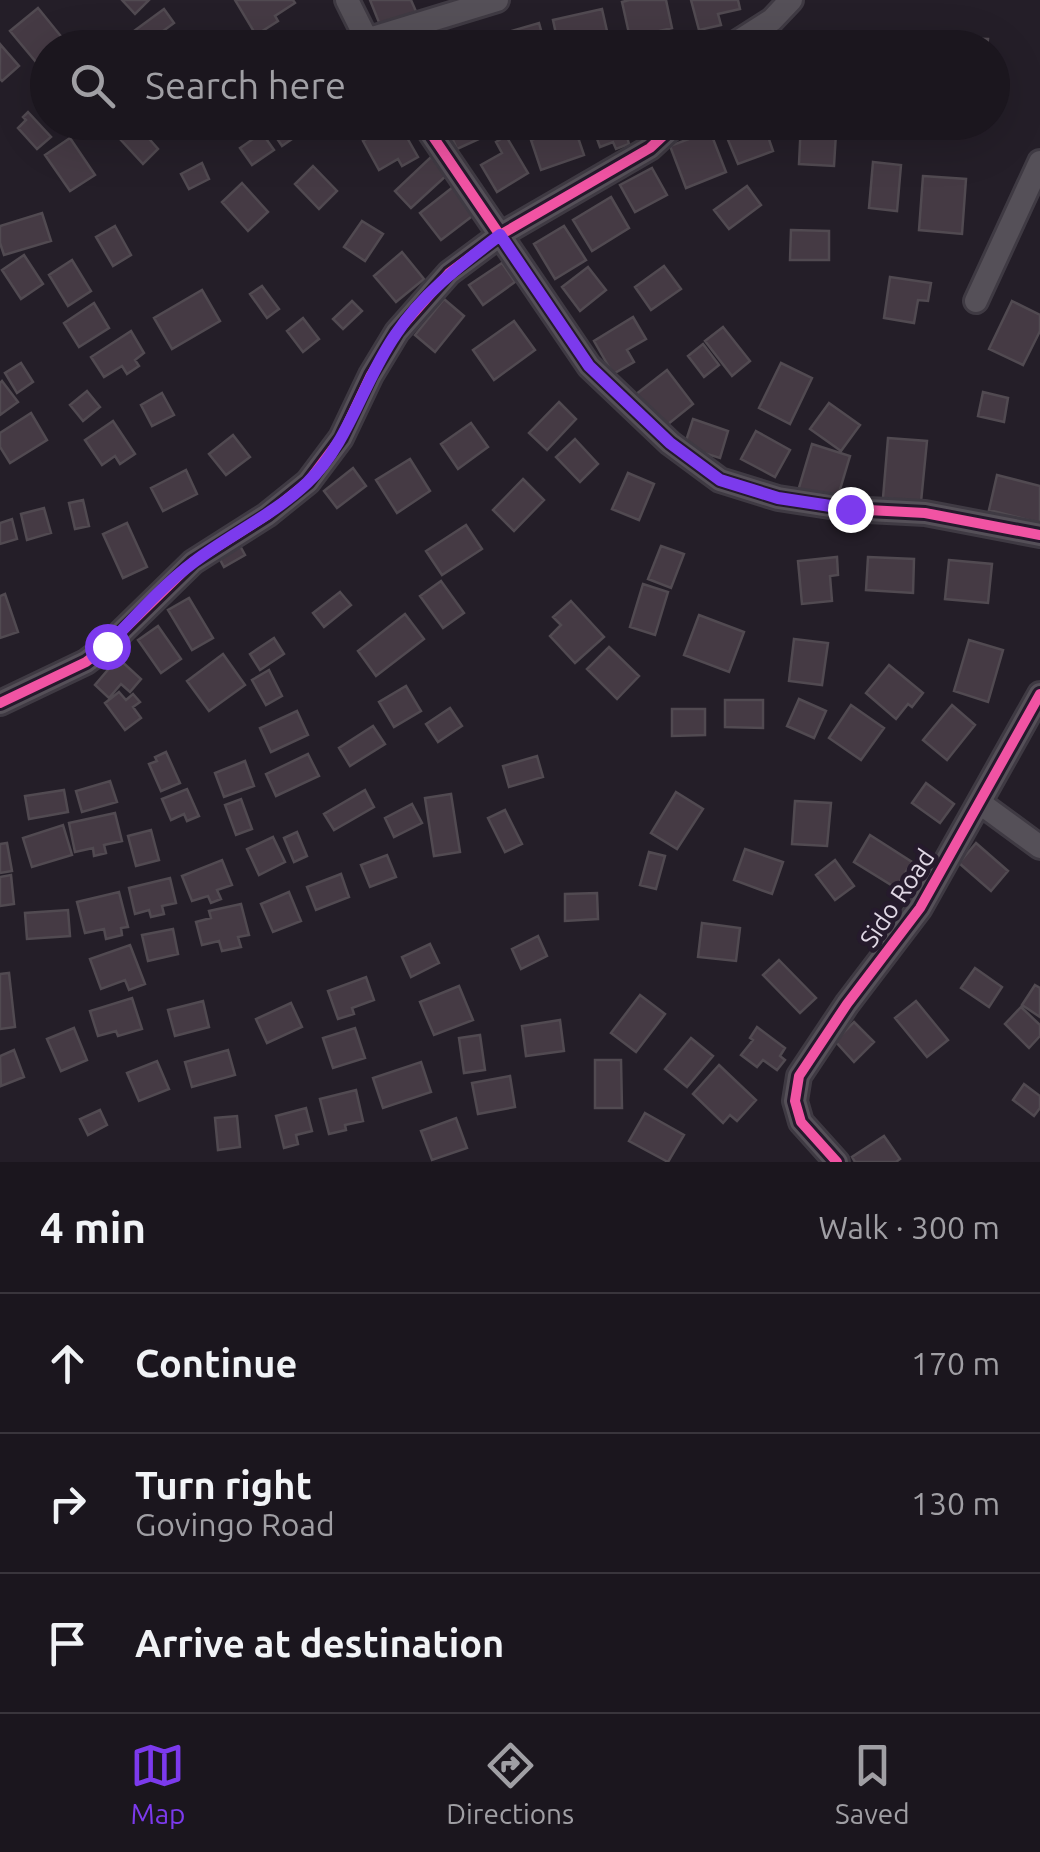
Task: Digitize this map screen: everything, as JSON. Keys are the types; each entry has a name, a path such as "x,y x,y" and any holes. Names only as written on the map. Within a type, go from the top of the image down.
{"street":[{"path":"347,0 362,30"},
{"path":"409,30 496,0"},
{"path":"756,30 790,0"},
{"path":"435,140 589,366 670,443 720,480 778,498 850,509 925,513 1040,535"},
{"path":"0,704 86,662 193,562 267,515 308,482 341,438 397,332 449,273 500,235 659,140"},
{"path":"976,301 1040,162"},
{"name":"Sido Road","path":"837,1162 801,1122 795,1101 799,1076 846,1004 920,908 1040,694"},
{"path":"980,803 1040,848"}],"building":[{"path":"122,0 149,0 135,14"},
{"path":"235,0 293,0 295,3 275,16 278,21 264,30 253,30"},
{"path":"370,0 411,0 418,16 382,30"},
{"path":"666,0 672,28 628,30 622,2"},
{"path":"691,0 738,0 740,9 718,14 721,25 699,30"},
{"path":"38,8 56,30 30,30 30,55 10,31"},
{"path":"164,9 174,23 164,30 135,30"},
{"path":"602,9 607,30 555,30 553,20"},
{"path":"539,23 541,30 515,30"},
{"path":"0,44 19,66 2,81 0,79"},
{"path":"30,114 30,140 48,140 37,149 18,128 26,120 23,117"},
{"path":"71,140 95,175 70,191 45,155"},
{"path":"121,140 150,140 158,149 143,164"},
{"path":"252,140 267,140 274,150 252,165 240,148"},
{"path":"408,140 418,157 402,166 398,159 379,170 363,141"},
{"path":"453,140 477,140 457,149"},
{"path":"508,140 528,173 497,192 481,165 502,153 496,142"},
{"path":"531,140 579,140 584,155 541,170"},
{"path":"597,140 628,140 629,144 616,149 613,142 600,147"},
{"path":"686,140 714,140 726,172 686,188 670,146"},
{"path":"728,140 769,140 773,151 738,164"},
{"path":"800,140 836,140 834,166 799,164"},
{"path":"431,157 447,175 411,208 395,191"},
{"path":"873,162 901,165 897,211 869,208"},
{"path":"202,163 209,179 189,189 181,174"},
{"path":"313,166 337,191 319,209 295,184"},
{"path":"652,168 667,195 635,212 620,185"},
{"path":"923,176 966,179 962,234 919,230"},
{"path":"242,183 268,212 248,231 222,202"},
{"path":"747,186 761,205 729,229 714,210"},
{"path":"453,187 475,214 441,240 420,213"},
{"path":"611,197 629,228 592,251 573,220"},
{"path":"42,213 51,241 4,255 0,226"},
{"path":"362,221 383,234 365,261 344,247"},
{"path":"115,226 131,255 113,266 96,237"},
{"path":"564,226 586,260 555,279 534,244"},
{"path":"791,230 829,231 829,260 790,260"},
{"path":"402,252 424,279 396,302 374,276"},
{"path":"24,255 43,284 21,299 2,270"},
{"path":"72,260 91,291 68,306 49,275"},
{"path":"502,263 515,282 483,305 469,285"},
{"path":"664,266 681,289 651,310 635,287"},
{"path":"588,267 606,290 580,311 562,287"},
{"path":"890,277 931,283 928,301 918,300 914,323 884,318"},
{"path":"262,286 279,309 267,318 250,294"},
{"path":"202,290 220,321 172,349 154,318"},
{"path":"444,299 464,316 435,352 415,335"},
{"path":"352,301 362,311 343,329 333,319"},
{"path":"1012,301 1040,315 1040,331 1023,365 989,349"},
{"path":"94,303 109,328 79,347 64,323"},
{"path":"633,317 646,339 627,350 634,362 613,374 594,341"},
{"path":"303,318 319,339 303,352 287,331"},
{"path":"514,321 535,350 494,380 473,350"},
{"path":"723,327 750,361 732,376 705,341"},
{"path":"131,331 144,353 135,360 139,366 127,374 122,366 104,377 91,357"},
{"path":"703,344 719,365 704,377 688,356"},
{"path":"21,363 33,382 17,393 5,373"},
{"path":"781,363 812,378 790,424 759,408"},
{"path":"667,370 693,404 662,429 635,395"},
{"path":"0,383 18,402 0,415"},
{"path":"87,391 100,407 83,421 70,405"},
{"path":"983,392 1008,398 1004,422 978,416"},
{"path":"162,393 174,415 152,426 141,405"},
{"path":"559,402 576,419 547,450 529,433"},
{"path":"829,403 860,425 841,451 810,429"},
{"path":"31,413 47,440 10,463 0,447 0,433"},
{"path":"693,419 728,431 720,458 684,447"},
{"path":"113,421 135,454 120,464 115,456 102,465 85,440"},
{"path":"471,423 488,447 458,469 441,444"},
{"path":"756,431 790,450 775,477 741,459"},
{"path":"233,435 250,457 226,475 209,454"},
{"path":"888,438 927,441 921,502 883,498"},
{"path":"575,439 598,464 580,482 556,457"},
{"path":"812,444 850,456 836,503 798,491"},
{"path":"410,459 430,491 397,513 376,480"},
{"path":"353,468 366,486 337,508 324,491"},
{"path":"186,470 197,494 163,511 151,488"},
{"path":"628,473 654,484 639,520 612,509"},
{"path":"997,475 1040,486 1040,523 989,510"},
{"path":"523,479 544,500 514,531 493,510"},
{"path":"83,500 89,526 75,529 69,503"},
{"path":"44,508 51,533 27,540 21,514"},
{"path":"12,519 17,539 0,544 0,523"},
{"path":"127,523 147,567 123,578 103,534"},
{"path":"466,525 482,549 442,575 426,551"},
{"path":"238,542 245,555 224,567 217,554"},
{"path":"661,546 684,554 671,588 648,579"},
{"path":"837,557 838,575 830,576 832,601 802,604 798,561"},
{"path":"868,557 914,559 913,593 866,590"},
{"path":"949,560 992,564 988,603 945,599"},
{"path":"441,581 464,613 443,628 420,596"},
{"path":"643,584 668,592 655,635 630,627"},
{"path":"340,592 351,605 324,627 313,613"},
{"path":"5,594 18,632 0,638 0,596"},
{"path":"189,598 213,638 192,650 168,610"},
{"path":"571,601 604,637 575,663 550,636 561,625 553,617"},
{"path":"405,614 424,639 376,676 358,651"},
{"path":"699,615 744,632 729,672 684,655"},
{"path":"158,626 181,659 161,673 138,640"},
{"path":"274,638 284,654 260,670 250,654"},
{"path":"794,639 828,643 822,685 789,681"},
{"path":"969,640 1003,650 988,702 954,691"},
{"path":"609,647 639,676 617,699 587,669"},
{"path":"223,654 245,685 209,711 187,681"},
{"path":"118,658 141,679 130,692 121,684 109,698 95,685"},
{"path":"889,665 923,693 896,719 866,693"},
{"path":"269,670 282,696 266,705 252,680"},
{"path":"406,686 421,711 394,727 379,702"},
{"path":"119,692 126,700 133,694 140,702 133,707 141,718 125,730 105,703"},
{"path":"799,699 826,711 814,738 787,726"},
{"path":"725,700 763,700 763,728 725,727"},
{"path":"851,705 884,728 861,760 829,738"},
{"path":"952,705 975,725 947,760 923,740"},
{"path":"450,708 462,726 438,742 426,724"},
{"path":"672,709 705,709 705,735 672,736"},
{"path":"297,711 308,735 271,752 260,728"},
{"path":"373,726 385,744 350,766 339,748"},
{"path":"166,752 180,783 161,791 149,764"},
{"path":"308,754 319,776 276,796 266,774"},
{"path":"537,756 543,777 509,787 503,766"},
{"path":"245,761 254,786 224,797 215,773"},
{"path":"110,781 117,802 82,812 76,791"},
{"path":"926,783 954,804 940,823 912,803"},
{"path":"187,789 199,816 187,821 184,814 171,820 162,799"},
{"path":"64,790 68,812 29,819 25,796"},
{"path":"365,790 374,807 334,830 324,814"},
{"path":"676,792 703,809 677,849 651,833"},
{"path":"451,794 460,852 434,856 425,798"},
{"path":"241,799 252,829 236,835 225,805"},
{"path":"795,801 831,803 827,846 792,844"},
{"path":"412,804 422,823 394,837 385,818"},
{"path":"505,810 522,844 505,852 488,818"},
{"path":"115,813 122,841 104,845 106,853 94,856 93,848 75,852 69,823"},
{"path":"63,825 72,855 32,867 23,838"},
{"path":"151,830 159,860 136,866 128,836"},
{"path":"297,832 307,856 294,862 284,838"},
{"path":"870,835 912,862 896,888 854,862"},
{"path":"273,837 285,862 259,875 247,849"},
{"path":"7,843 12,871 0,873 0,844"},
{"path":"976,843 1008,871 991,891 959,863"},
{"path":"745,849 783,862 772,894 734,880"},
{"path":"649,852 665,856 656,889 640,885"},
{"path":"387,855 396,877 370,887 361,865"},
{"path":"222,860 232,885 217,890 221,899 211,903 208,896 192,901 182,876"},
{"path":"835,860 854,886 835,900 816,875"},
{"path":"341,874 349,897 316,910 307,887"},
{"path":"11,875 14,904 0,906 0,877"},
{"path":"170,878 176,903 162,906 164,914 151,917 149,910 135,914 129,888"},
{"path":"119,892 128,927 121,928 122,935 106,939 104,929 85,933 77,902"},
{"path":"289,892 301,921 273,932 261,904"},
{"path":"597,893 598,919 565,921 565,894"},
{"path":"241,904 249,935 238,937 241,947 222,951 219,941 202,945 196,922 211,918 209,911"},
{"path":"68,910 70,936 27,939 25,913"},
{"path":"702,923 740,928 736,961 698,957"},
{"path":"173,929 178,954 148,961 142,935"},
{"path":"538,936 547,956 521,969 512,949"},
{"path":"430,944 439,963 411,977 402,957"},
{"path":"130,945 145,984 129,990 125,980 101,989 90,959"},
{"path":"779,960 816,998 800,1013 763,975"},
{"path":"975,968 1002,987 989,1007 961,988"},
{"path":"9,973 15,1027 0,1029 0,974"},
{"path":"366,977 374,1000 352,1008 354,1014 338,1019 328,991"},
{"path":"1035,985 1040,988 1040,1017 1022,1005"},
{"path":"459,986 473,1020 434,1035 420,1002"},
{"path":"640,995 665,1014 636,1052 611,1033"},
{"path":"132,998 142,1029 118,1036 116,1031 98,1036 90,1011"},
{"path":"203,1001 209,1027 175,1036 168,1010"},
{"path":"916,1001 948,1040 927,1057 895,1018"},
{"path":"291,1003 302,1027 267,1043 256,1019"},
{"path":"1021,1007 1040,1025 1040,1036 1029,1048 1005,1024"},
{"path":"560,1020 564,1051 526,1056 522,1026"},
{"path":"854,1022 874,1042 854,1062 835,1041"},
{"path":"757,1027 785,1048 780,1056 785,1060 777,1070 763,1060 757,1067 741,1055"},
{"path":"74,1028 87,1060 61,1071 47,1039"},
{"path":"355,1028 365,1058 333,1068 323,1038"},
{"path":"480,1035 485,1070 464,1073 459,1038"},
{"path":"691,1038 713,1056 687,1087 665,1069"},
{"path":"14,1050 24,1077 1,1086 0,1056"},
{"path":"228,1050 235,1075 192,1087 185,1062"},
{"path":"595,1060 621,1060 622,1108 595,1108"},
{"path":"157,1061 169,1089 139,1101 127,1073"},
{"path":"421,1062 431,1092 383,1108 373,1078"},
{"path":"719,1065 756,1100 737,1121 730,1115 723,1123 693,1094"},
{"path":"510,1076 515,1107 478,1114 472,1083"},
{"path":"1024,1084 1040,1096 1040,1108 1034,1116 1013,1100"},
{"path":"356,1090 363,1121 329,1134 320,1099"},
{"path":"306,1108 312,1131 296,1135 298,1144 284,1148 276,1116"},
{"path":"100,1110 107,1125 88,1135 80,1119"},
{"path":"645,1113 684,1135 668,1162 629,1141"},
{"path":"237,1116 240,1147 218,1150 215,1118"},
{"path":"456,1118 467,1148 432,1160 421,1131"},
{"path":"884,1136 900,1159 855,1162 852,1157"}],"cycle path":[{"path":"435,140 589,366 670,443 720,480 778,498 849,509 925,513 1040,535"},
{"path":"0,703 86,662 193,562 267,515 308,482 341,438 397,332 449,273 500,235 659,140"},
{"path":"837,1162 801,1122 795,1101 799,1076 847,1004 920,908 1040,694"}],"route":[{"path":"107,646 193,562 267,515 308,482 341,438 397,332 449,273 500,235 589,366 670,443 720,480 778,498 850,509"}]}
